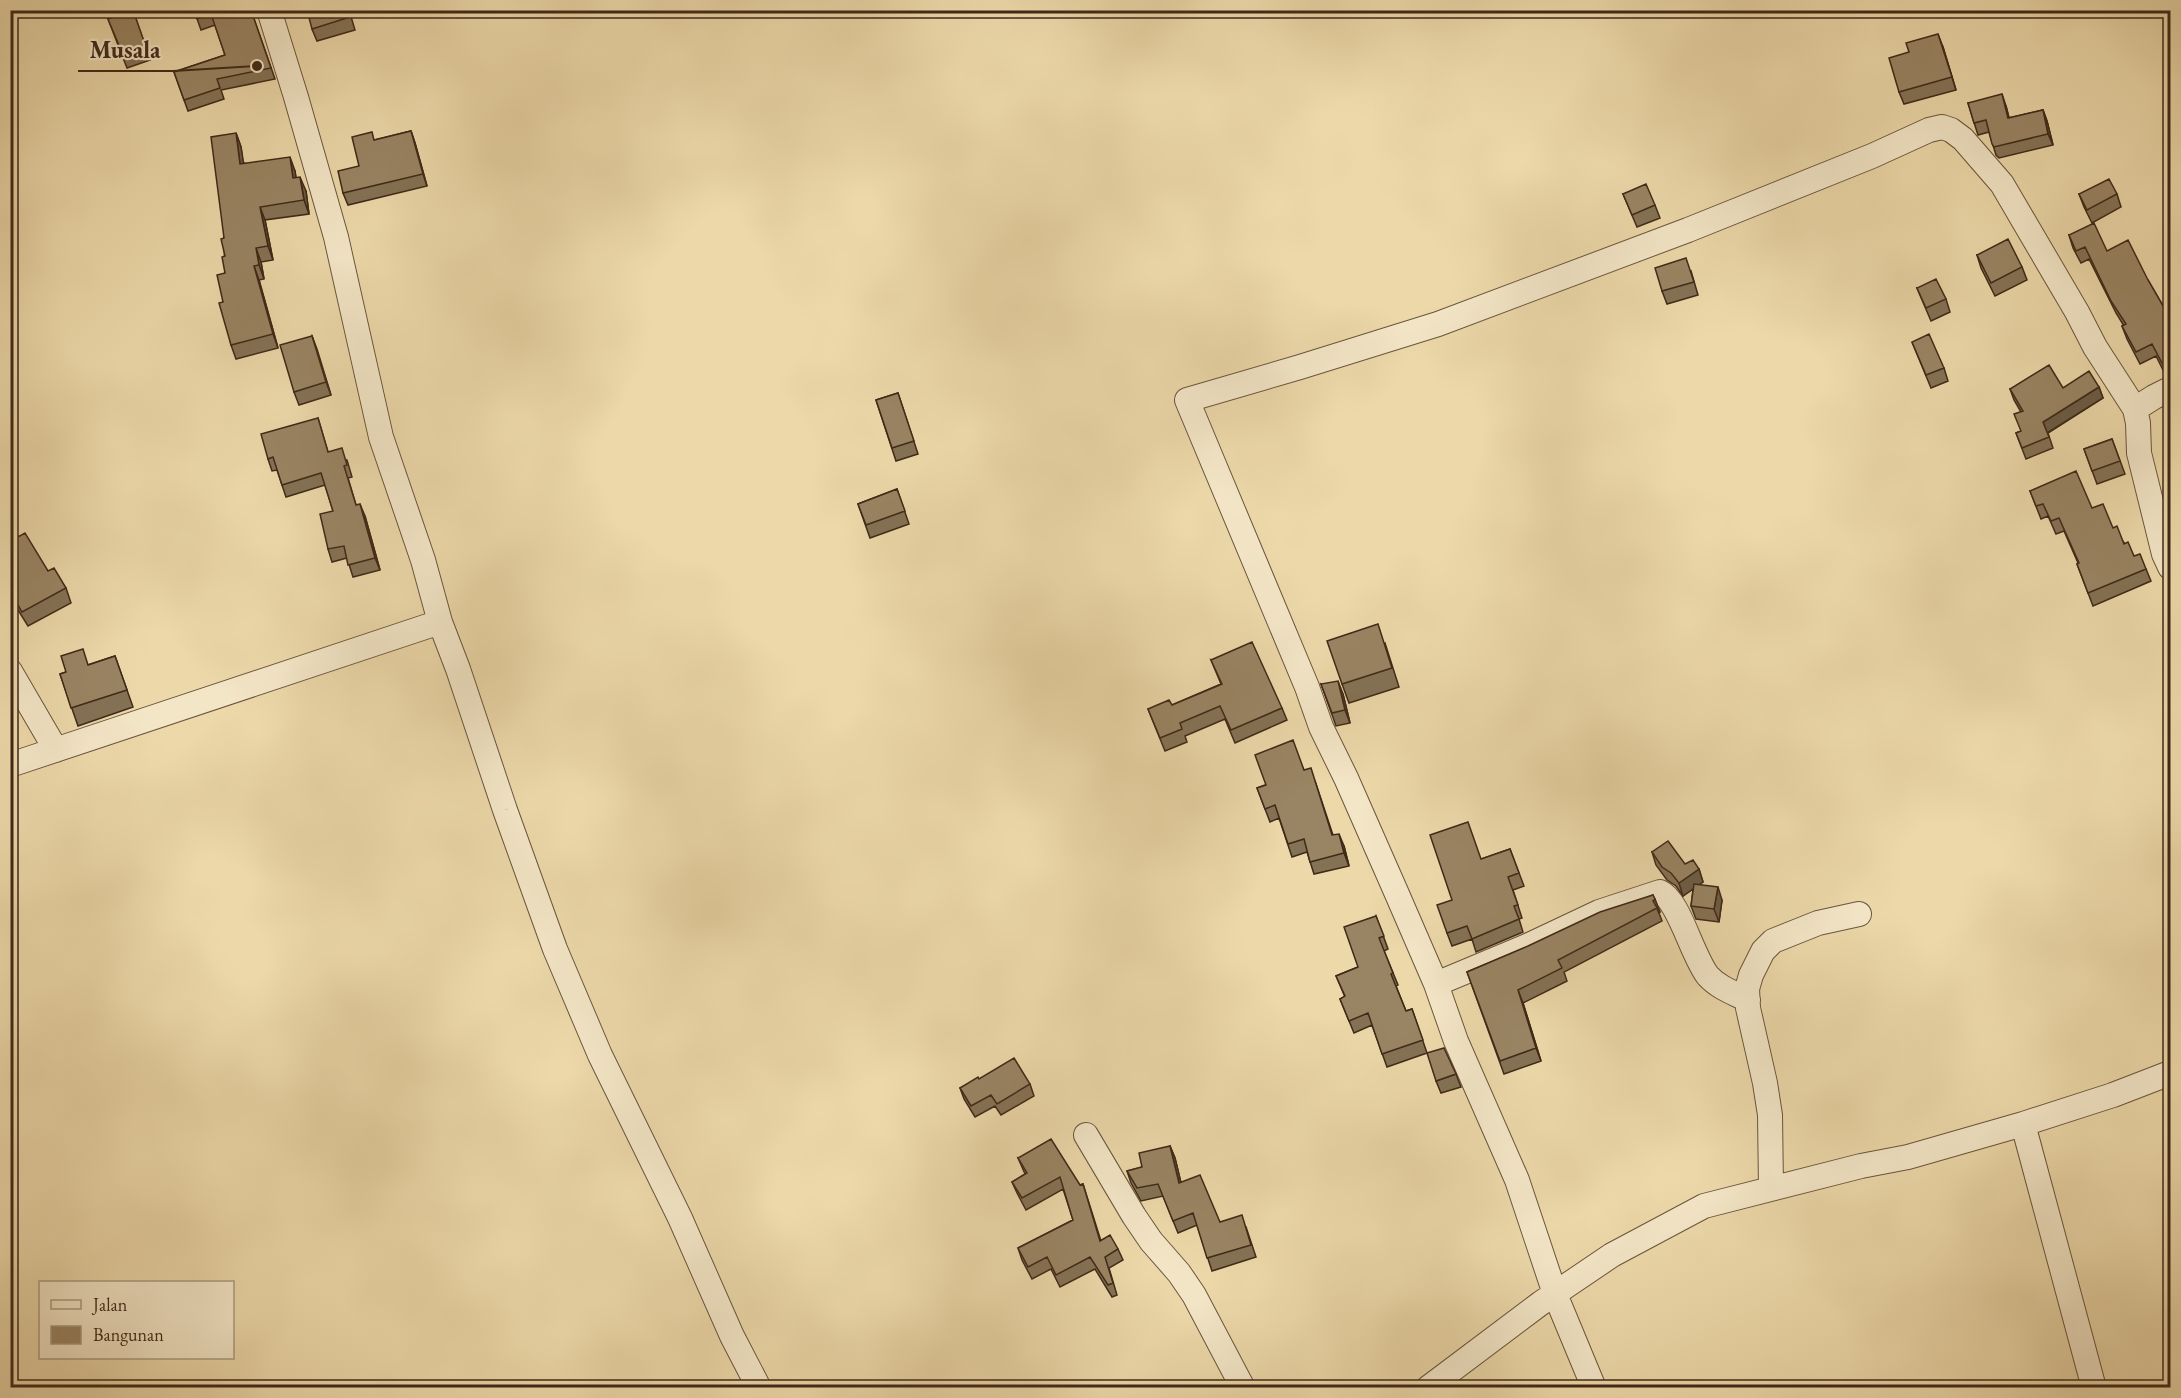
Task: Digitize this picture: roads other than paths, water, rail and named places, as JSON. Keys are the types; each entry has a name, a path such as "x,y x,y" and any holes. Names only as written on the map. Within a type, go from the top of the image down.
{"street":[{"path":"269,10 336,237 381,437 505,810 555,949 605,1065 680,1218 732,1336 759,1388"},
{"path":"1594,1388 1555,1294 1517,1180 1456,1041 1436,984 1356,799 1321,727 1307,687 1186,400 1300,368 1438,324 1668,238 1872,156 1929,130 1942,127 1952,130 1963,139 2002,184 2078,312 2095,347 2135,409 2139,453 2157,530 2170,567"},
{"path":"2135,409 2170,389"},
{"path":"10,765 441,622"},
{"path":"10,671 56,750"},
{"path":"1436,984 1527,946 1599,912 1660,892 1665,894 1675,908 1695,956 1706,973 1723,988 1748,1000"},
{"path":"1772,1188 1770,1115 1748,1008 1747,989 1751,975 1763,951 1773,940 1818,923 1859,914"},
{"path":"1428,1388 1611,1255 1704,1206 1861,1166 1908,1157 2023,1124 2170,1074"},
{"path":"2023,1124 2094,1388"},
{"path":"1086,1135 1134,1216 1194,1295 1243,1388"}],"place":[{"name":"Musala","path":"257,66"}]}
